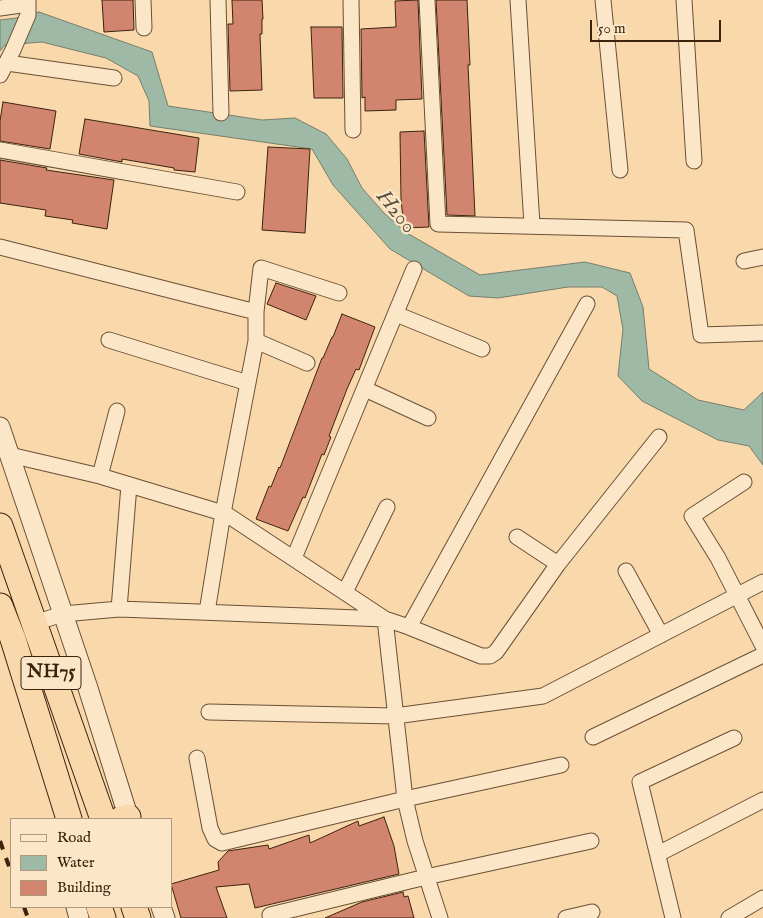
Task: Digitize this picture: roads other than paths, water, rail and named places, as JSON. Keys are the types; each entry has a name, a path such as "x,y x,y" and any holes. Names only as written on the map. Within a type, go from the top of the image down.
{"highway":[{"name":"NH75","path":"0,526 103,818"},
{"name":"NH75","path":"0,606 13,638 69,818"}],"street":[{"path":"143,0 144,28"},
{"path":"218,0 221,112"},
{"path":"351,0 353,130"},
{"path":"426,0 438,224 686,230 701,335 763,333"},
{"path":"518,0 532,225"},
{"path":"603,0 620,170"},
{"path":"684,0 694,161"},
{"path":"0,8 28,6 7,63 114,78"},
{"path":"0,150 237,192"},
{"path":"0,247 256,312"},
{"path":"744,260 763,257"},
{"path":"207,612 223,513 256,342 256,312 261,268 338,294"},
{"path":"294,558 414,269"},
{"path":"409,627 587,304"},
{"path":"396,314 482,348"},
{"path":"109,340 248,383"},
{"path":"256,342 307,362"},
{"path":"365,388 428,418"},
{"path":"100,476 117,411"},
{"path":"0,427 63,614 126,818"},
{"path":"10,455 100,476 223,513 386,619 481,656 490,656 496,652 558,564 658,436"},
{"path":"744,482 692,516 718,558 763,646"},
{"path":"119,609 129,484"},
{"path":"345,592 386,507"},
{"path":"517,537 558,564"},
{"path":"626,571 661,635"},
{"path":"209,712 395,716 543,696 763,582"},
{"path":"34,623 63,614 119,609 386,619"},
{"path":"386,619 405,799 415,841 440,918"},
{"path":"593,737 763,655"},
{"path":"673,918 640,782 734,738"},
{"path":"197,758 210,828 215,838 222,842 561,765"},
{"path":"658,854 763,800"},
{"path":"270,915 426,876 591,841"},
{"path":"729,918 763,898"},
{"path":"566,918 592,912"}],"water":[{"path":"39,12 152,52 168,106 262,120 295,118 326,134 347,159 362,188 384,213 407,233 480,275 585,262 630,273 643,307 649,369 698,400 744,410 763,392 763,465 749,446 718,440 642,401 618,376 623,329 617,296 602,287 568,287 498,298 469,296 390,249 333,185 312,149 150,126 149,101 138,76 106,58 42,42 5,45 0,51 0,20"}],"railway":[{"path":"0,841 10,869"},
{"path":"24,908 28,918"}],"water label":[{"name":"H200","path":"395,213"}]}
